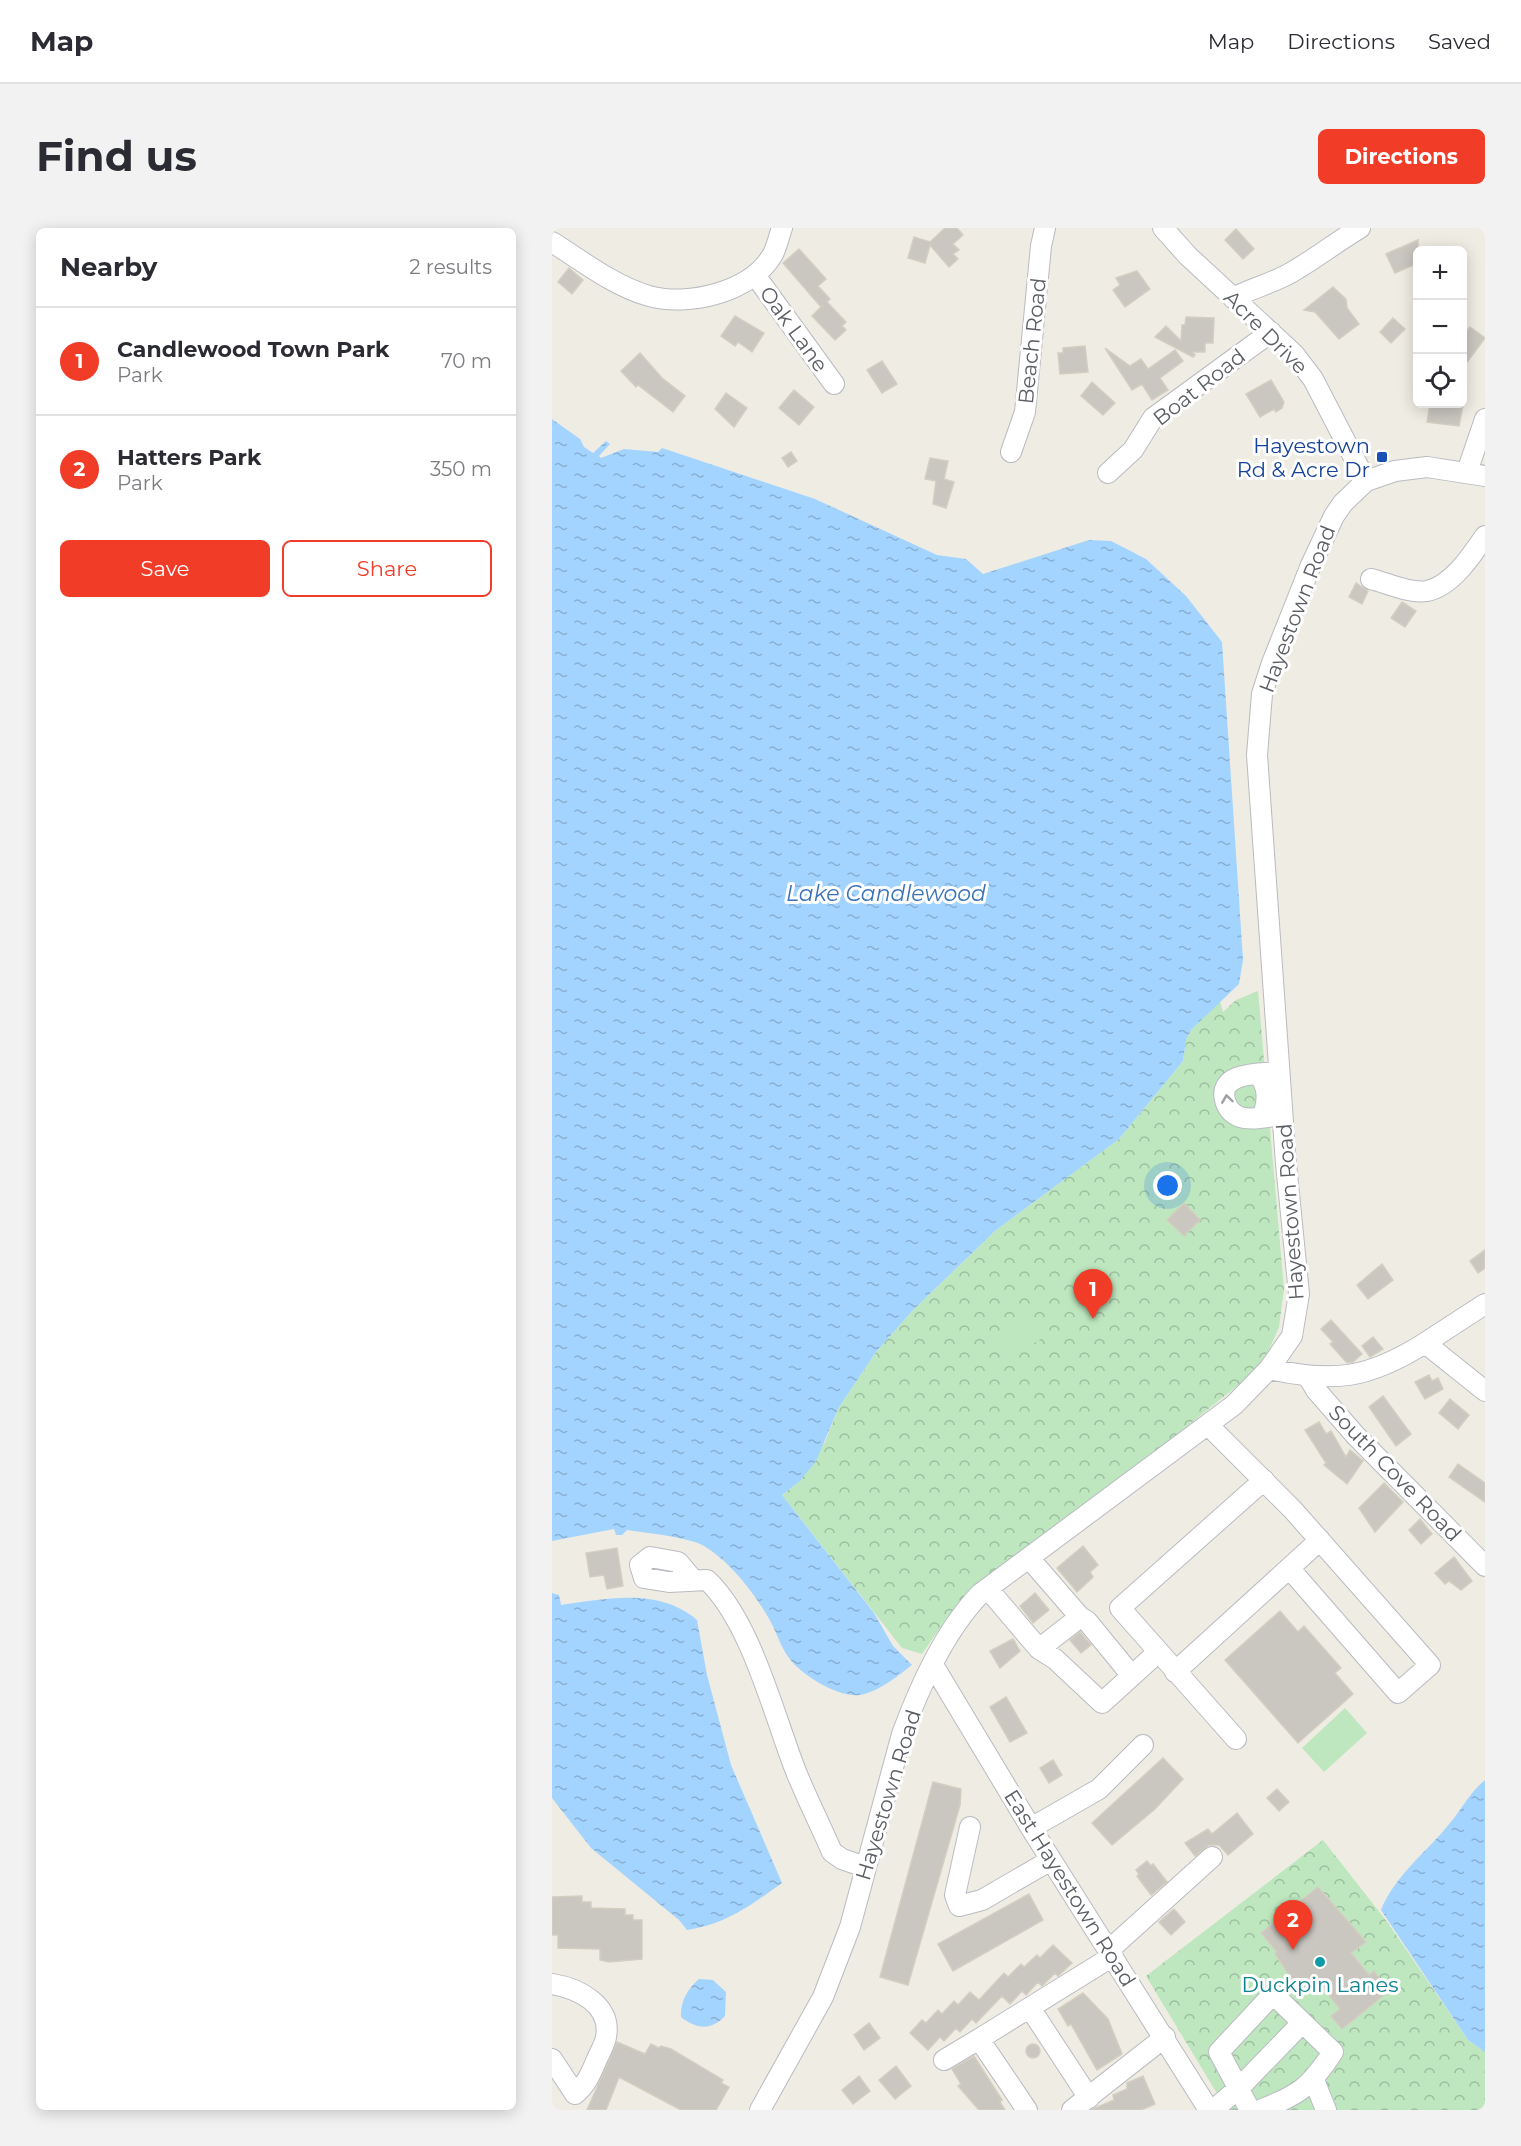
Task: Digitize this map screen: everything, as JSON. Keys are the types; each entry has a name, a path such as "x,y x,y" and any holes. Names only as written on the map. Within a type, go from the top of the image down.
{"street":[{"path":"552,242 623,285 649,296 671,299 721,294 755,275 772,255 782,228"},
{"name":"Beach Road","path":"1011,452 1025,412 1041,246 1045,228"},
{"name":"Acre Drive","path":"1162,228 1294,354 1313,379 1366,481"},
{"path":"1233,298 1297,270 1334,242 1360,228"},
{"name":"Oak Lane","path":"755,275 834,384"},
{"name":"Boat Road","path":"1108,473 1132,450 1153,418 1271,332"},
{"path":"1366,481 1410,468 1427,467 1476,474 1485,418"},
{"name":"Hayestown Road","path":"766,2107 823,1997 850,1927 902,1734 933,1665 959,1616 988,1588 1234,1405 1269,1369 1292,1336 1299,1293 1273,1116 1279,1072 1257,755 1262,694 1298,597 1334,516 1366,481"},
{"path":"1371,579 1412,590 1428,591 1446,582 1472,556 1485,536"},
{"path":"1258,1074 1264,1081 1273,1116 1239,1117 1229,1110 1224,1098 1225,1088 1234,1078 1258,1074 1279,1072"},
{"path":"1269,1369 1309,1378 1351,1377 1396,1362 1485,1304"},
{"path":"1425,1343 1485,1391"},
{"name":"South Cove Road","path":"1309,1378 1316,1390 1356,1436 1485,1566"},
{"path":"1208,1425 1320,1540 1430,1665 1398,1693 1289,1568"},
{"path":"1236,1739 1157,1653 1120,1608 1264,1480"},
{"path":"1175,1672 1320,1540"},
{"path":"1029,1558 1080,1617 1088,1622 1132,1676"},
{"path":"694,1581 707,1580 723,1595 738,1621 796,1771 832,1852 842,1859 865,1867"},
{"path":"988,1588 1039,1649 1055,1659 1102,1703 1157,1653"},
{"path":"1039,1649 1080,1617"},
{"name":"East Hayestown Road","path":"933,1665 1031,1828 1211,2110"},
{"path":"1031,1828 1099,1789 1143,1745"},
{"path":"970,1827 955,1895 959,1906 982,1900 1051,1860"},
{"path":"944,2060 1030,2008 1111,1953 1212,1857"},
{"path":"552,1984 568,1986 594,2001 601,2012 606,2037 586,2085 575,2094 552,2060"},
{"path":"1250,2110 1240,2087 1219,2052 1273,1994 1333,2052 1314,2080 1288,2105 1260,2110"},
{"path":"1030,2008 1089,2097"},
{"path":"1211,2110 1240,2087 1302,2023"},
{"path":"1072,2110 1165,2037"},
{"path":"979,2038 1027,2110"},
{"path":"1314,2080 1326,2110"}],"green space":[{"path":"1258,991 1284,1289 1279,1327 1269,1350 1253,1373 1160,1448 1005,1564 949,1615 922,1654 902,1648 782,1495 800,1481 825,1442 839,1407 876,1352 913,1310 996,1230 1119,1139 1183,1061 1186,1040 1191,1030 1220,1001 1223,1012 1236,1000"},
{"path":"1028,1319 1042,1338 1006,1362 993,1342"},
{"path":"1345,1708 1367,1733 1324,1772 1302,1748"},
{"path":"1323,1840 1388,1923 1468,2040 1485,2052 1485,2110 1227,2110 1146,1976"}],"water":[{"name":"Lake Candlewood","path":"552,419 580,439 584,447 593,453 606,441 610,444 599,456 601,458 624,449 658,452 662,448 815,499 937,555 966,559 983,574 1089,540 1111,541 1146,559 1186,596 1222,642 1243,960 1239,984 1191,1030 1186,1040 1183,1061 1119,1139 996,1230 913,1310 876,1352 839,1407 816,1461 800,1481 782,1495 874,1613 893,1646 912,1665 881,1687 860,1695 851,1695 831,1689 811,1678 795,1665 748,1587 731,1568 704,1546 678,1538 627,1530 622,1535 616,1535 614,1529 552,1541"},
{"path":"552,1593 559,1595 561,1605 614,1598 649,1599 682,1610 697,1620 707,1675 731,1765 782,1883 726,1919 687,1930 679,1920 591,1848 552,1798"},
{"path":"1485,1780 1485,2052 1468,2040 1381,1910 1394,1886"},
{"path":"699,1979 713,1980 726,1992 725,2016 714,2024 703,2027 692,2024 681,2017 686,1996"}],"building":[{"path":"945,228 957,228 963,235 953,244 959,250 953,254 958,259 949,267 930,245 925,263 908,258 914,237 930,242"},
{"path":"1236,229 1254,249 1243,259 1225,240"},
{"path":"1418,240 1418,246 1413,246 1413,265 1395,273 1386,254"},
{"path":"799,249 826,279 818,286 830,299 827,302 846,322 842,326 846,330 835,340 812,316 821,307 783,263"},
{"path":"569,268 583,280 572,294 558,282"},
{"path":"1137,271 1150,289 1125,307 1113,290 1120,285 1116,278"},
{"path":"1333,287 1346,299 1347,308 1359,324 1339,339 1315,312 1304,310"},
{"path":"735,316 764,333 752,352 738,342 735,346 721,336"},
{"path":"1186,317 1214,318 1213,343 1205,343 1205,352 1192,352 1195,355 1193,357 1155,337 1166,326 1181,341 1182,325 1185,325"},
{"path":"1393,318 1405,329 1391,343 1380,332"},
{"path":"1470,327 1485,338 1467,362 1467,354 1467,331"},
{"path":"1085,346 1088,372 1060,374 1058,353 1063,353 1063,348"},
{"path":"1105,348 1130,366 1141,359 1148,369 1175,350 1183,361 1160,378 1168,390 1152,400 1142,384 1132,390"},
{"path":"640,353 662,378 685,396 673,412 638,385 636,387 621,371"},
{"path":"882,361 897,384 882,393 867,370"},
{"path":"1271,380 1284,402 1282,408 1276,412 1274,409 1260,417 1246,394"},
{"path":"1092,382 1115,403 1103,415 1081,396"},
{"path":"794,390 814,407 799,425 779,408"},
{"path":"726,393 747,408 734,427 715,409"},
{"path":"1429,408 1462,408 1459,426 1427,422"},
{"path":"791,452 797,461 788,467 782,458"},
{"path":"930,458 948,461 944,479 954,482 946,508 933,504 936,481 925,479"},
{"path":"1356,583 1368,591 1362,604 1349,597"},
{"path":"1402,602 1416,611 1405,627 1391,618"},
{"path":"1184,1203 1200,1220 1184,1236 1167,1220"},
{"path":"1485,1250 1485,1268 1478,1273 1470,1261"},
{"path":"1382,1264 1393,1280 1368,1299 1357,1285"},
{"path":"1331,1320 1362,1354 1353,1362 1347,1363 1330,1344 1333,1342 1321,1329"},
{"path":"1373,1337 1383,1349 1370,1357 1362,1346"},
{"path":"1429,1375 1432,1381 1438,1378 1443,1389 1425,1399 1415,1382"},
{"path":"1383,1396 1411,1434 1396,1446 1369,1407"},
{"path":"1450,1399 1469,1415 1458,1429 1439,1413"},
{"path":"1319,1422 1326,1434 1331,1431 1346,1457 1350,1450 1363,1461 1347,1484 1324,1465 1326,1463 1305,1430"},
{"path":"1458,1464 1485,1483 1485,1502 1449,1477"},
{"path":"1384,1483 1403,1502 1375,1532 1359,1508"},
{"path":"1420,1519 1432,1534 1421,1544 1409,1530"},
{"path":"1083,1546 1098,1565 1090,1572 1093,1577 1077,1592 1057,1568"},
{"path":"617,1548 623,1586 607,1589 604,1575 590,1577 586,1553"},
{"path":"1454,1557 1472,1581 1461,1590 1449,1581 1445,1584 1435,1573"},
{"path":"1035,1593 1049,1610 1033,1623 1020,1606"},
{"path":"1280,1611 1298,1632 1304,1626 1341,1668 1335,1673 1353,1694 1298,1743 1225,1660"},
{"path":"1080,1632 1091,1645 1081,1653 1070,1640"},
{"path":"1013,1639 1020,1651 1000,1668 990,1651"},
{"path":"1006,1697 1027,1733 1010,1742 990,1707"},
{"path":"1163,1758 1183,1779 1155,1809 1112,1845 1092,1823"},
{"path":"1053,1760 1062,1775 1049,1783 1040,1768"},
{"path":"933,1782 961,1789 960,1805 908,1985 880,1977"},
{"path":"1277,1789 1289,1802 1279,1811 1267,1798"},
{"path":"1237,1813 1253,1834 1228,1855 1219,1845 1209,1845 1195,1856 1185,1843 1208,1829 1212,1834"},
{"path":"1147,1861 1151,1866 1153,1864 1167,1882 1151,1895 1137,1876 1139,1874 1136,1870"},
{"name":"Duckpin Lanes","path":"1318,1887 1366,1942 1351,1953 1369,1975 1374,1971 1389,1991 1342,2029 1331,2016 1340,2009 1320,1984 1308,1994 1298,1982 1295,1984 1275,1954 1277,1952 1261,1933"},
{"path":"1029,1894 1043,1920 953,1971 938,1944"},
{"path":"582,1896 582,1902 591,1902 591,1908 625,1909 625,1915 633,1915 633,1920 642,1920 642,1959 609,1962 600,1960 600,1949 558,1948 558,1935 552,1935 552,1897"},
{"path":"1174,1909 1185,1922 1171,1935 1159,1922"},
{"path":"1053,1945 1072,1963 1058,1976 1055,1973 1042,1986 1038,1982 1026,1995 1022,1991 1010,2004 1002,1996 976,2023 972,2019 960,2032 956,2028 944,2041 940,2037 928,2050 910,2033 922,2020 926,2023 938,2010 942,2014 954,2001 958,2005 970,1992 979,2000 1004,1973 1008,1977 1021,1964 1024,1967 1037,1955 1040,1958"},
{"path":"1083,1993 1108,2019 1122,2054 1097,2070 1071,2024 1068,2026 1058,2009"},
{"path":"869,2023 880,2038 864,2050 854,2035"},
{"path":"617,2042 645,2054 651,2044 659,2048 661,2046 671,2049 723,2080 721,2083 729,2087 716,2110 681,2110 619,2077 606,2110 587,2110"},
{"path":"1030,2044 1036,2044 1040,2051 1036,2058 1030,2058 1026,2054 1026,2048"},
{"path":"974,2056 1002,2100 1000,2102 1005,2110 979,2110 958,2086 961,2084 952,2069"},
{"path":"896,2066 911,2086 895,2099 879,2080"},
{"path":"859,2076 870,2091 853,2104 842,2090"},
{"path":"1143,2076 1155,2104 1141,2110 1091,2110 1114,2100 1113,2095 1127,2089 1127,2083"}],"place":[{"name":"Hayestown Rd & Acre Dr","path":"1382,457"},
{"name":"Candlewood Town Park","path":"1093,1319"},
{"name":"Hatters Park","path":"1293,1950"},
{"name":"Duckpin Lanes","path":"1320,1962"}]}
